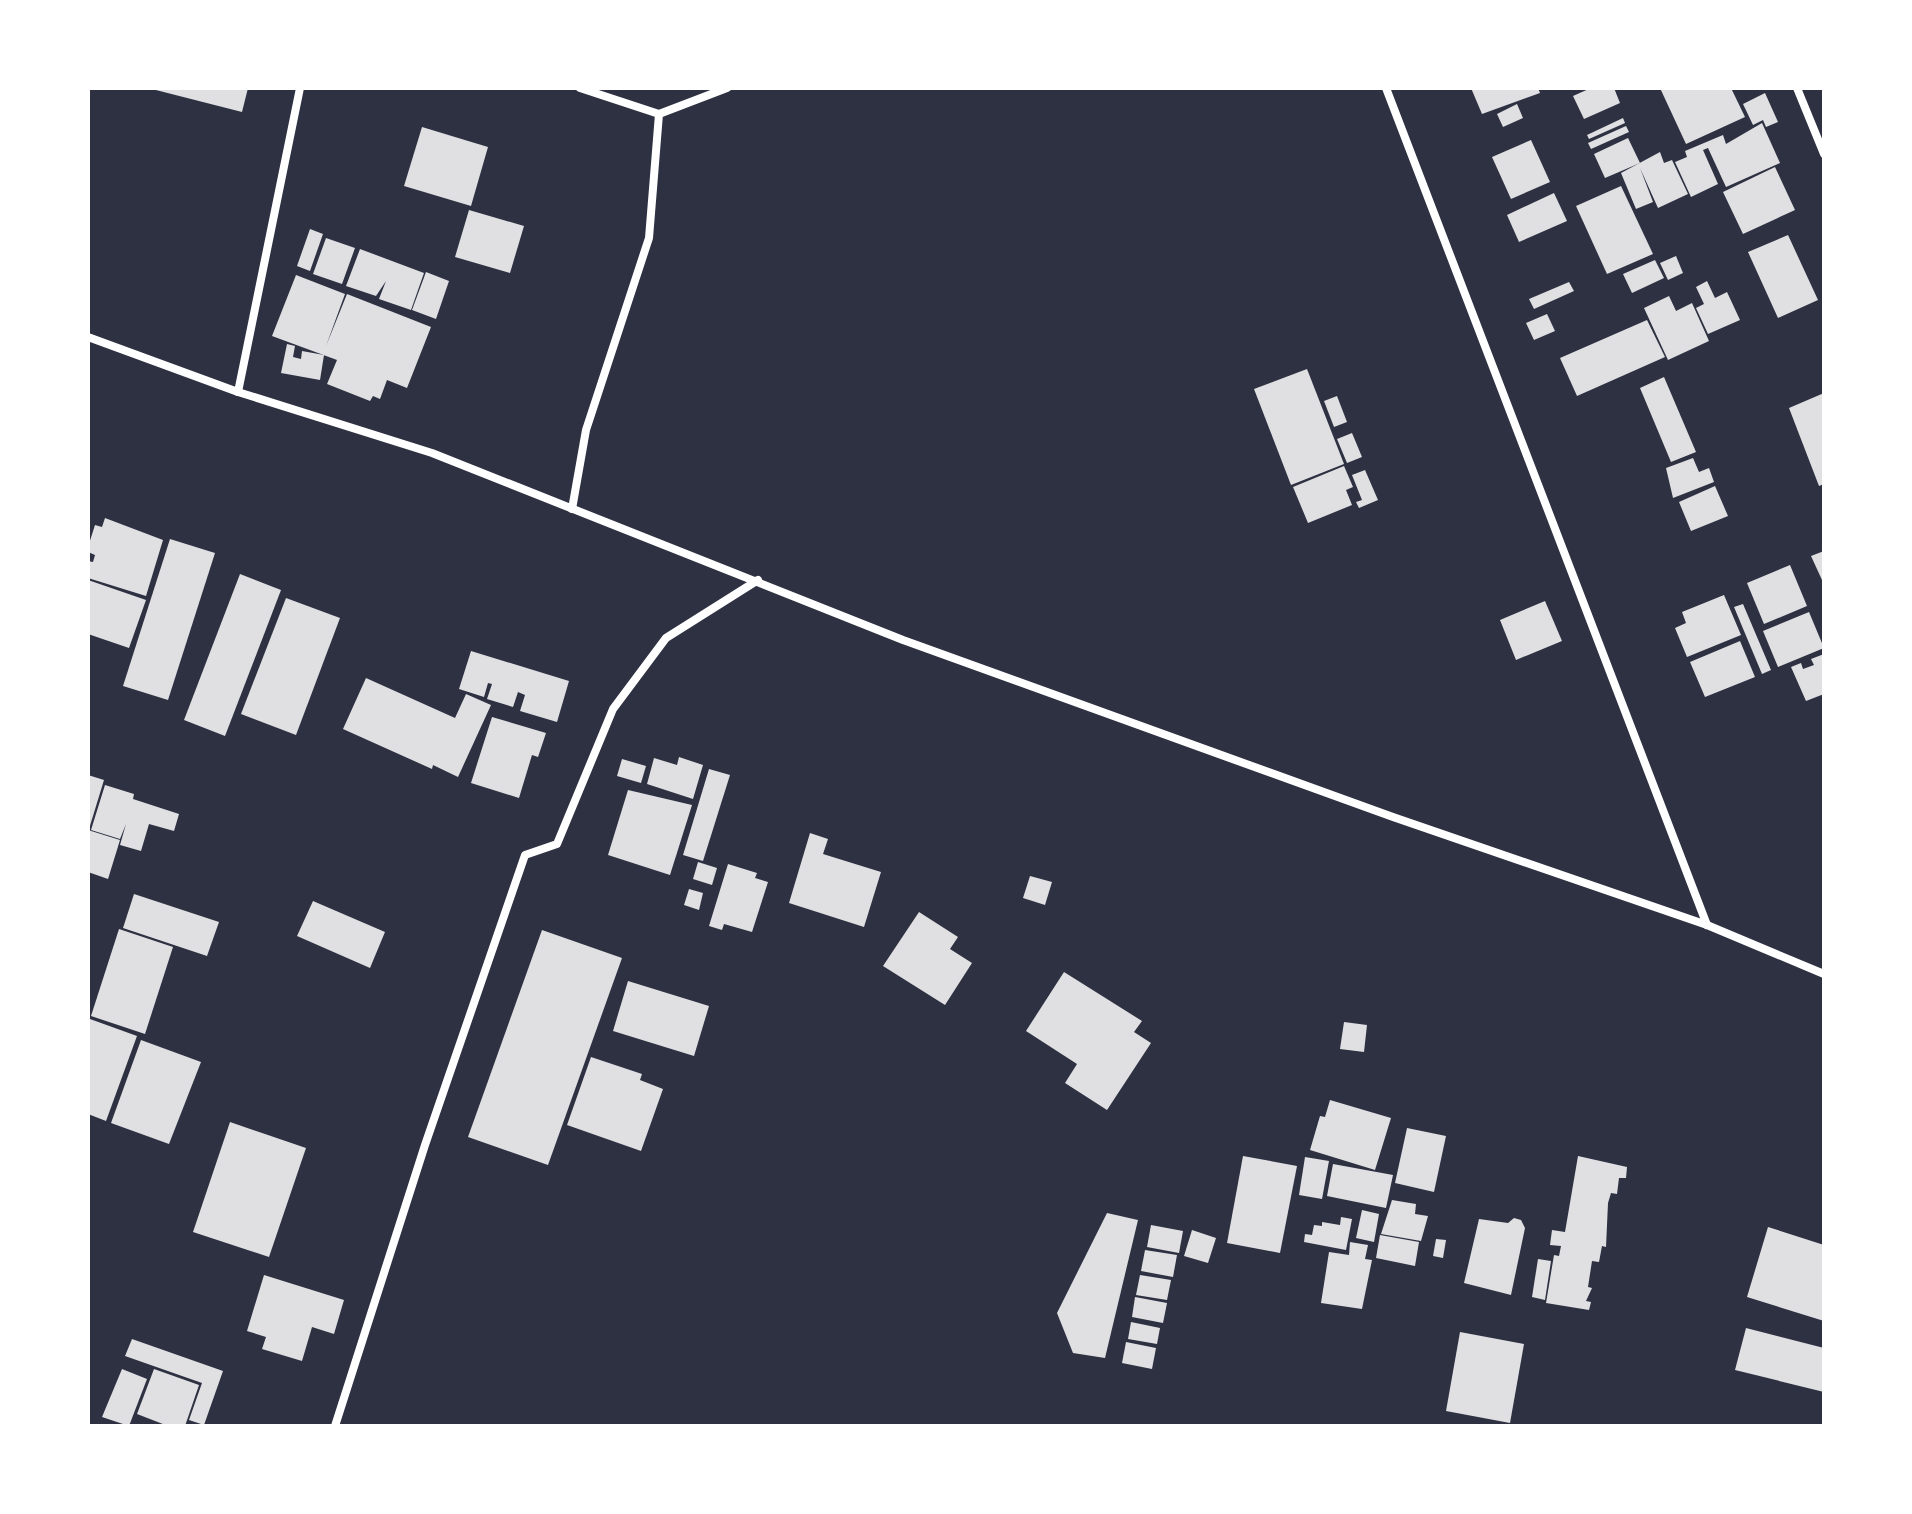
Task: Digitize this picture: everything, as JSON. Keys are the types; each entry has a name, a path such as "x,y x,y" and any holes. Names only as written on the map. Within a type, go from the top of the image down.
{"street":[{"path":"238,392 300,88"},
{"path":"580,88 659,114 727,88"},
{"path":"1386,88 1707,925"},
{"path":"1797,88 1824,154"},
{"path":"572,509 586,430 649,238 659,114"},
{"path":"88,337 238,392 432,453 903,640 1393,817 1707,925 1824,974"},
{"path":"335,1426 425,1145 525,855 557,844 613,709 666,638 758,580"}],"building":[{"path":"148,88 248,88 242,112"},
{"path":"1471,88 1538,88 1540,93 1482,114"},
{"path":"1591,88 1614,88 1620,103 1584,119 1573,96"},
{"path":"1660,88 1731,88 1745,117 1686,144"},
{"path":"1765,93 1778,122 1766,127 1763,120 1753,125 1743,104"},
{"path":"1517,104 1523,118 1503,127 1497,114"},
{"path":"1623,118 1625,123 1589,139 1587,135"},
{"path":"1762,123 1780,163 1726,187 1708,148 1703,150 1718,184 1691,197 1675,162 1687,157 1685,151 1723,135 1726,144"},
{"path":"1626,126 1629,132 1591,149 1588,143"},
{"path":"422,127 488,147 471,206 404,186"},
{"path":"1628,138 1640,163 1605,178 1594,154"},
{"path":"1531,140 1550,182 1511,199 1492,157"},
{"path":"1660,152 1664,163 1672,160 1688,194 1658,208 1640,168 1653,202 1636,209 1621,173"},
{"path":"1775,167 1795,210 1743,234 1723,192"},
{"path":"1621,186 1653,254 1607,274 1576,206"},
{"path":"1554,193 1567,221 1519,242 1507,215"},
{"path":"469,210 524,226 510,273 455,257"},
{"path":"310,229 323,234 310,271 297,266"},
{"path":"1788,235 1818,300 1778,318 1748,252"},
{"path":"326,238 355,248 342,284 313,274"},
{"path":"360,249 424,273 411,310 379,299 386,281 376,296 346,286"},
{"path":"1676,256 1683,273 1668,280 1660,263"},
{"path":"1655,260 1664,278 1632,293 1623,274"},
{"path":"426,272 449,281 436,319 412,310"},
{"path":"296,275 345,294 326,346 347,294 431,327 407,388 387,380 380,399 373,396 370,401 327,384 337,360 272,336"},
{"path":"1707,281 1715,298 1727,292 1740,320 1708,334 1696,308 1704,304 1696,287"},
{"path":"1569,282 1574,291 1534,309 1529,299"},
{"path":"1669,296 1676,311 1692,303 1709,341 1668,360 1644,308"},
{"path":"1547,314 1555,331 1534,340 1526,323"},
{"path":"1647,320 1665,357 1577,396 1560,358"},
{"path":"287,344 295,346 293,357 301,359 302,351 324,355 320,380 281,373"},
{"path":"1307,369 1344,464 1291,485 1254,389"},
{"path":"1664,377 1696,452 1671,462 1640,388"},
{"path":"1824,393 1824,484 1819,486 1789,408"},
{"path":"1337,396 1347,422 1334,427 1324,401"},
{"path":"1352,433 1362,457 1347,463 1337,439"},
{"path":"1693,458 1699,472 1709,468 1714,482 1673,498 1666,468"},
{"path":"1344,466 1353,487 1346,490 1352,505 1308,523 1293,487"},
{"path":"1365,470 1378,500 1359,508 1356,502 1362,500 1352,475"},
{"path":"1715,486 1728,516 1691,531 1679,502"},
{"path":"105,518 163,540 146,596 88,578 88,561 93,562 95,555 88,552 88,547 95,525 102,527"},
{"path":"170,539 215,553 168,700 123,686"},
{"path":"1824,551 1824,579 1822,580 1811,556"},
{"path":"1790,565 1807,606 1764,624 1747,583"},
{"path":"240,574 281,590 225,736 184,720"},
{"path":"88,580 146,600 129,648 88,634"},
{"path":"1724,595 1741,635 1687,657 1675,628 1686,623 1682,612"},
{"path":"286,598 340,618 296,735 241,714"},
{"path":"1545,601 1562,641 1516,660 1500,620"},
{"path":"1743,604 1771,670 1762,674 1734,607"},
{"path":"1809,612 1824,648 1778,667 1763,631"},
{"path":"1740,641 1755,677 1705,697 1690,662"},
{"path":"471,651 569,681 557,722 520,711 525,695 518,692 513,707 487,699 492,684 488,683 484,697 459,689"},
{"path":"1824,654 1824,694 1806,701 1791,667 1801,663 1803,669 1814,665 1811,659"},
{"path":"366,678 455,718 466,694 491,705 458,777 433,765 432,769 343,729"},
{"path":"492,717 546,733 538,757 532,755 519,798 471,783"},
{"path":"679,757 703,765 693,799 647,784 654,758 677,765"},
{"path":"622,759 646,766 641,783 617,776"},
{"path":"709,769 730,775 703,861 683,855"},
{"path":"88,775 104,780 89,829 88,829"},
{"path":"105,785 134,794 133,799 179,814 174,831 149,824 141,851 120,845 126,824 120,839 91,830"},
{"path":"628,790 692,805 670,875 608,855"},
{"path":"88,830 120,840 108,879 88,872"},
{"path":"810,833 828,839 823,854 881,872 864,927 789,903"},
{"path":"698,862 717,868 712,885 693,879"},
{"path":"728,864 757,873 755,878 768,882 752,932 724,924 722,930 709,926"},
{"path":"1030,876 1052,882 1045,905 1023,898"},
{"path":"689,889 703,893 699,910 684,905"},
{"path":"134,894 219,922 207,956 123,928"},
{"path":"313,901 385,932 370,968 297,936"},
{"path":"919,912 958,937 950,949 972,963 945,1005 883,966"},
{"path":"119,929 173,947 145,1034 91,1016"},
{"path":"542,930 622,958 548,1165 468,1137"},
{"path":"1064,972 1142,1021 1134,1032 1151,1043 1107,1110 1065,1083 1077,1064 1026,1031"},
{"path":"628,981 709,1006 694,1056 613,1031"},
{"path":"90,1019 137,1036 106,1121 88,1114"},
{"path":"1344,1022 1367,1025 1364,1052 1340,1049"},
{"path":"141,1040 201,1062 169,1144 111,1123"},
{"path":"591,1057 642,1074 640,1080 663,1089 641,1151 567,1125"},
{"path":"1330,1100 1391,1118 1375,1170 1310,1150 1320,1116 1325,1117"},
{"path":"230,1122 306,1148 269,1257 193,1232"},
{"path":"1407,1128 1446,1136 1434,1192 1395,1183"},
{"path":"1243,1156 1297,1166 1280,1253 1227,1243"},
{"path":"1578,1156 1627,1167 1626,1178 1619,1178 1617,1194 1611,1193 1608,1203 1606,1247 1602,1246 1599,1262 1592,1261 1588,1287 1592,1288 1586,1301 1591,1302 1589,1310 1546,1303 1554,1255 1559,1256 1561,1246 1550,1245 1552,1230 1565,1232"},
{"path":"1305,1157 1329,1161 1322,1199 1299,1195"},
{"path":"1333,1164 1393,1175 1386,1208 1327,1196"},
{"path":"1392,1200 1416,1204 1415,1214 1428,1216 1421,1241 1381,1234"},
{"path":"1362,1210 1379,1214 1374,1242 1356,1238"},
{"path":"1107,1213 1138,1220 1105,1358 1073,1353 1057,1313"},
{"path":"1341,1217 1352,1219 1346,1250 1304,1242 1305,1234 1312,1235 1314,1225 1322,1226 1322,1222 1340,1225"},
{"path":"1514,1218 1521,1220 1525,1228 1511,1295 1464,1283 1479,1219 1508,1223"},
{"path":"1151,1225 1183,1231 1179,1253 1147,1247"},
{"path":"1768,1227 1824,1245 1824,1321 1747,1297"},
{"path":"1192,1230 1216,1238 1208,1263 1184,1256"},
{"path":"1380,1235 1419,1242 1415,1266 1376,1258"},
{"path":"1436,1239 1446,1240 1443,1258 1433,1256"},
{"path":"1350,1242 1368,1245 1365,1259 1372,1260 1362,1309 1321,1303 1329,1252 1349,1255"},
{"path":"1145,1250 1177,1255 1173,1277 1141,1271"},
{"path":"1538,1259 1551,1261 1545,1300 1532,1297"},
{"path":"264,1275 344,1300 334,1334 312,1327 302,1361 262,1349 266,1337 247,1331"},
{"path":"1140,1275 1171,1280 1167,1300 1136,1295"},
{"path":"1135,1297 1167,1303 1163,1323 1132,1317"},
{"path":"1131,1322 1160,1328 1157,1344 1128,1339"},
{"path":"1746,1328 1824,1348 1824,1392 1735,1370"},
{"path":"1460,1332 1524,1344 1510,1423 1446,1411"},
{"path":"132,1339 223,1371 204,1425 189,1420 202,1383 125,1356"},
{"path":"1126,1342 1156,1348 1152,1369 1122,1363"},
{"path":"122,1369 147,1379 129,1426 102,1417"},
{"path":"154,1369 199,1385 185,1426 168,1426 137,1414"}]}
